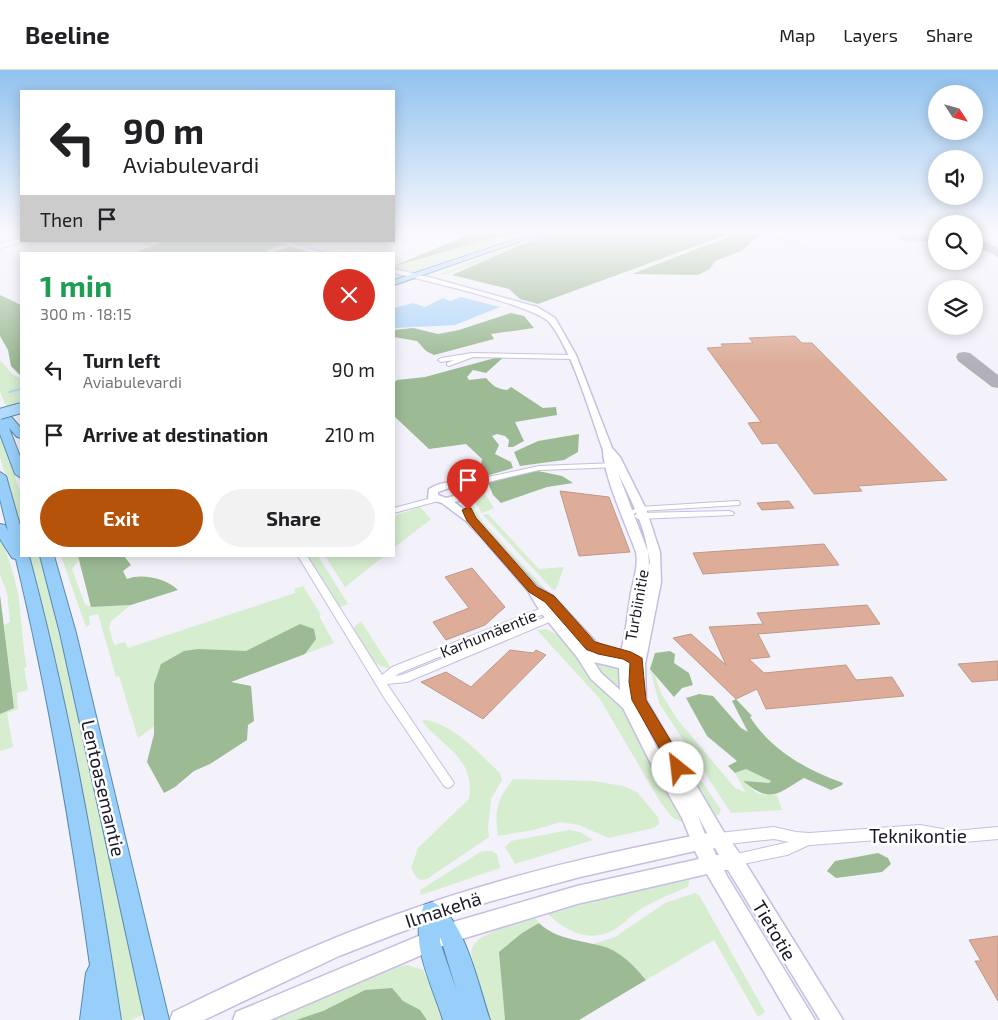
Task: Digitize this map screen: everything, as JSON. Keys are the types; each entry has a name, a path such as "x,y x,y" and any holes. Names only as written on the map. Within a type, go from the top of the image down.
{"highway":[{"path":"0,413 20,434"},
{"path":"0,420 20,471"},
{"name":"Lentoasemantie","path":"0,476 20,546"},
{"path":"0,528 20,553"},
{"name":"Lentoasemantie","path":"23,557 66,759 100,952 109,1020"},
{"name":"Lentoasemantie","path":"47,557 68,633 158,1020"},
{"path":"432,912 439,937 455,1020"},
{"path":"439,937 478,1020"},
{"path":"92,1020 100,952"}],"main road":[{"path":"395,288 423,275"},
{"path":"395,283 416,278"},
{"path":"0,413 20,408"},
{"path":"0,420 20,414"},
{"name":"Tietotie","path":"710,841 733,860 832,1020"},
{"name":"Tietotie","path":"710,841 711,864 720,882 804,1020"},
{"name":"Ilmakehä","path":"182,1020 353,940 432,912 587,866 710,841"},
{"name":"Ilmakehä","path":"244,1020 439,937 577,895 733,860"}],"street":[{"name":"Turbiinitie","path":"404,275 523,306 542,314 552,320 557,326 572,357 608,450 636,513 653,543 656,563 651,600 630,660 628,705"},
{"path":"449,364 472,355"},
{"path":"441,360 472,355 572,357"},
{"path":"395,511 459,493 482,481 539,468 615,465"},
{"path":"438,498 437,487 447,485 459,493 470,519"},
{"path":"395,506 438,498 470,519 533,589 549,599 552,613 596,676 628,705 654,756 693,823 710,841"},
{"path":"636,513 736,503"},
{"path":"636,513 730,513"},
{"path":"303,557 448,783"},
{"path":"552,613 591,646 630,660"},
{"name":"Karhumäentie","path":"381,681 403,678 552,613"},
{"path":"582,654 591,658 630,660"},
{"path":"630,660 639,700 710,841"},
{"name":"Teknikontie","path":"710,841 774,833 809,839 920,831 954,836 998,833"},
{"name":"Teknikontie","path":"733,860 787,849 809,839"}],"green space":[{"path":"453,275 616,275 538,304 520,299 509,289"},
{"path":"0,295 20,305 20,375 11,366 8,350 0,336"},
{"path":"511,313 524,316 534,328 491,334 494,339 434,355 426,351 417,341 395,337 395,330 413,328 438,334 459,330"},
{"path":"506,355 486,373 473,370 467,377 469,380 486,378 495,387 504,390 511,387 543,408 556,407 557,415 515,422 524,441 513,447 508,447 509,440 505,436 497,434 492,436 499,445 495,454 511,462 513,468 479,478 482,459 466,444 429,449 395,417 395,382 397,380 425,377"},
{"path":"0,360 13,375 20,378 20,403 7,408 0,392"},
{"path":"0,433 20,491 20,527 0,457"},
{"path":"579,434 578,452 564,460 520,466 514,452 538,441"},
{"path":"538,471 562,476 573,483 547,487 501,503 493,495 488,483 512,476"},
{"path":"479,485 494,508 482,513 473,499 477,491 476,486"},
{"path":"473,506 483,522 547,591 538,586 504,553 468,507"},
{"path":"420,507 431,519 395,547 395,516"},
{"path":"488,514 539,569 564,567 556,589 553,590 483,515"},
{"path":"0,537 17,588 27,667 24,668 28,690 17,693 18,709 7,713 13,747 0,751 0,691 7,711 14,708 4,625 10,622 7,592 0,575"},
{"path":"29,557 39,557 71,671 145,1014 131,1020 122,1020 93,845 71,729"},
{"path":"61,557 78,557 79,560 72,569 85,604 91,607 131,605 111,621 109,627 114,645 125,642 128,648 295,593 294,589 303,586 321,615 319,616 334,643 199,694 138,738 119,676 116,677 98,614 89,616 90,625 86,627"},
{"path":"78,557 125,557 131,565 123,571 127,579 139,576 153,578 167,582 178,590 131,605 91,607"},
{"path":"309,557 319,557 348,604 340,607"},
{"path":"326,557 383,557 345,587"},
{"path":"0,595 14,708 0,714"},
{"path":"361,621 391,668 378,664 368,654 353,628"},
{"path":"300,624 314,629 316,639 305,654 231,682 251,686 254,721 248,725 247,740 210,764 194,771 175,787 164,793 147,762 154,734 154,684 161,664 184,651 198,649 246,651"},
{"path":"521,624 524,627 453,655 451,651"},
{"path":"547,629 559,636 599,684 623,706 684,819 682,822 673,818 661,803 600,699 537,630"},
{"path":"670,651 675,654 674,663 689,673 693,685 682,688 674,697 650,669 655,653"},
{"path":"596,661 619,667 622,692 619,693 592,663"},
{"path":"650,669 655,675 661,693 677,719 735,788 746,793 735,773 746,769 771,781 769,783 744,782 758,794 777,795 782,810 731,813 659,703"},
{"path":"699,694 713,696 741,728 748,732 732,701 736,699 752,716 750,717 768,740 790,758 816,772 843,783 842,785 831,790 804,778 774,794 767,794 753,788 743,781 769,783 771,781 746,769 735,773 728,766 737,761 707,736 686,698"},
{"path":"426,720 447,728 466,741 500,773 502,780 491,799 489,837 427,879 421,880 416,877 411,868 418,848 469,799 470,785 467,773 456,754 422,721"},
{"path":"513,779 593,781 623,786 637,792 658,817 659,824 654,828 608,838 579,825 560,822 534,830 498,836 496,818 498,805 503,793"},
{"path":"701,780 721,810 719,815 713,816 696,781"},
{"path":"569,830 580,832 593,840 515,864 505,847 511,841"},
{"path":"482,851 491,851 497,854 500,868 421,895 420,890"},
{"path":"878,853 888,858 891,864 882,872 836,878 827,871 835,861"},
{"path":"689,880 688,887 642,908 618,928 605,934 596,936 579,934 563,926 548,914 617,895"},
{"path":"695,893 699,895 765,1012 758,1017 714,940 646,980 622,958 593,944 615,937 665,903"},
{"path":"535,918 539,923 522,933 502,986 505,1020 486,1020 471,953 474,946 487,934"},
{"path":"539,923 546,929 563,937 599,945 614,951 638,970 646,980 579,1020 505,1020 499,952 522,933"},
{"path":"407,965 423,970 446,1020 427,1020 415,1008 407,1004 391,997 365,990 323,1011 296,1020 271,1020 383,970"},
{"path":"392,988 403,1001 420,1010 427,1020 296,1020 323,1011 365,990"}],"water":[{"path":"461,297 500,307 455,325 395,328 395,308 413,303 425,307 443,298 450,301"}],"building":[{"path":"795,336 802,343 812,343 947,480 858,486 862,491 814,494 777,443 762,444 748,423 761,422 707,348 723,347 721,344 753,343 749,338"},
{"path":"560,491 609,497 630,552 579,556"},
{"path":"789,501 794,508 762,510 757,503"},
{"path":"824,544 839,565 703,574 693,553"},
{"path":"472,568 505,607 485,625 446,640 433,622 469,608 445,577"},
{"path":"867,605 880,624 758,634 770,657 749,659 764,673 846,665 856,680 892,677 904,696 766,709 757,689 736,699 673,638 691,634 726,665 709,627 763,624 757,613"},
{"path":"510,650 533,653 536,650 546,655 483,719 421,682 446,672 471,687"},
{"path":"998,661 998,680 972,682 958,664"},
{"path":"998,936 998,1001 975,961 981,961 969,940"}],"waterway":[{"path":"9,392 20,389"}],"taxiway":[{"path":"964,357 998,383"}],"route":[{"path":"468,510 470,519 533,589 549,599 591,646 598,650 626,655 637,661 636,682 639,700 678,768"}]}
